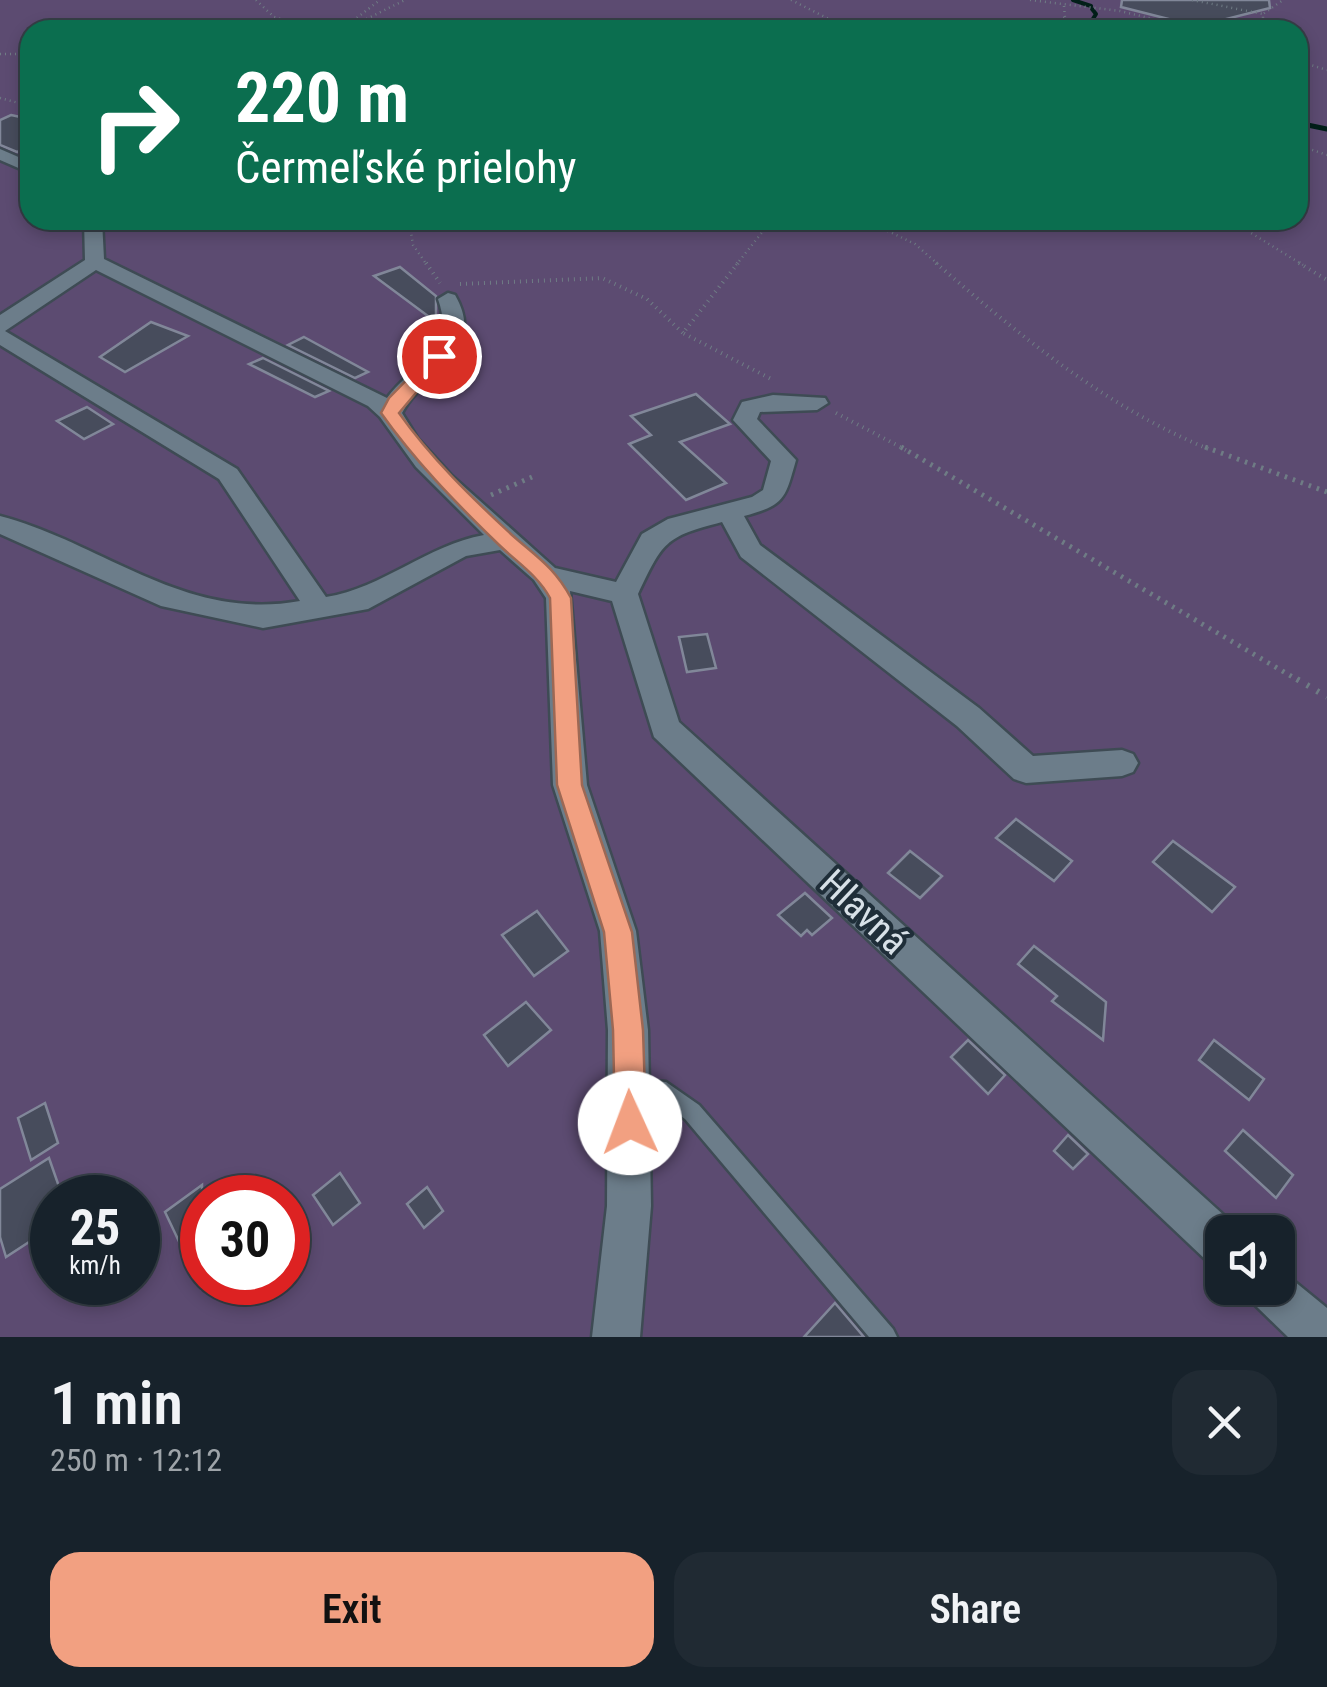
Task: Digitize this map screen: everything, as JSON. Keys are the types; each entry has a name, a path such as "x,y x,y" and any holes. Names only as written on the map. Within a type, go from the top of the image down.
{"street":[{"path":"93,230 95,262"},
{"path":"0,326 18,310 95,262"},
{"path":"95,262 376,401 390,413 418,453 506,540 549,576 560,598 570,785 618,932 628,1030 629,1206 616,1337"},
{"path":"390,413 395,402 425,375 453,338 458,321 444,292"},
{"path":"0,336 228,474 319,608"},
{"path":"549,576 624,594 652,540 677,524 760,503 774,494 784,460 745,420 750,408 773,402 817,403"},
{"path":"729,512 750,551 968,718 1026,770 1122,763"},
{"path":"0,524 172,600 262,618 358,602 459,548 506,540"},
{"name":"Hlavná","path":"624,594 665,728 1205,1228"},
{"path":"1288,1305 1323,1337"}],"lane":[{"path":"629,1090 666,1092 692,1112 885,1337"}],"path":[{"path":"256,0 262,11 281,20"},
{"path":"355,20 380,0"},
{"path":"364,20 405,0"},
{"path":"792,0 831,20"},
{"path":"1030,0 1120,11 1155,20"},
{"path":"1192,0 1262,14 1283,0"},
{"path":"1064,6 1063,18 1068,20"},
{"path":"1262,14 1263,20"},
{"path":"410,230 413,246 444,292 602,278 647,298 684,333 952,474 1327,697"},
{"path":"684,333 764,230"},
{"path":"886,230 916,244 1024,340 1131,412 1206,448 1327,492"},
{"path":"1246,230 1327,280"},
{"path":"470,504 532,477"}],"shaded area":[{"path":"0,0 1327,0 1327,1337 0,1337"}],"building":[{"path":"1122,0 1269,0 1270,8 1222,20 1172,20 1121,7"},
{"path":"11,115 20,117 20,150 0,145 0,120"},
{"path":"400,267 436,296 436,322 374,276"},
{"path":"151,322 188,336 125,372 100,357"},
{"path":"304,337 368,372 355,378 288,345"},
{"path":"263,358 329,391 315,397 249,364"},
{"path":"696,394 730,424 680,442 726,483 686,500 629,444 651,435 631,416"},
{"path":"87,407 113,424 84,439 57,421"},
{"path":"707,634 716,668 687,672 679,637"},
{"path":"1016,819 1072,861 1054,881 996,838"},
{"path":"1173,841 1235,887 1212,912 1153,862"},
{"path":"910,851 942,876 920,898 888,873"},
{"path":"805,893 832,918 812,935 807,930 801,936 778,915"},
{"path":"537,911 568,951 534,976 502,935"},
{"path":"1034,946 1106,1002 1103,1040 1052,1001 1057,996 1018,964"},
{"path":"526,1002 551,1030 508,1066 484,1035"},
{"path":"968,1040 1005,1075 988,1094 951,1057"},
{"path":"1214,1040 1264,1079 1249,1100 1199,1060"},
{"path":"45,1103 58,1143 31,1160 18,1118"},
{"path":"1243,1130 1293,1175 1276,1198 1225,1151"},
{"path":"1068,1135 1088,1154 1073,1169 1054,1151"},
{"path":"49,1158 55,1175 30,1175 30,1241 6,1257 0,1237 0,1189"},
{"path":"340,1173 360,1203 333,1225 313,1195"},
{"path":"427,1187 443,1211 424,1228 407,1204"},
{"path":"180,1201 180,1244 165,1212"},
{"path":"835,1303 864,1337 804,1337"}],"waterway":[{"path":"1073,0 1091,6"},
{"path":"1092,9 1096,14 1092,20"},
{"path":"1308,125 1327,129"}],"route":[{"path":"439,356 425,375 395,402 390,413 394,424 418,453 506,540 549,576 560,598 570,785 618,932 628,1030 630,1123"}]}
